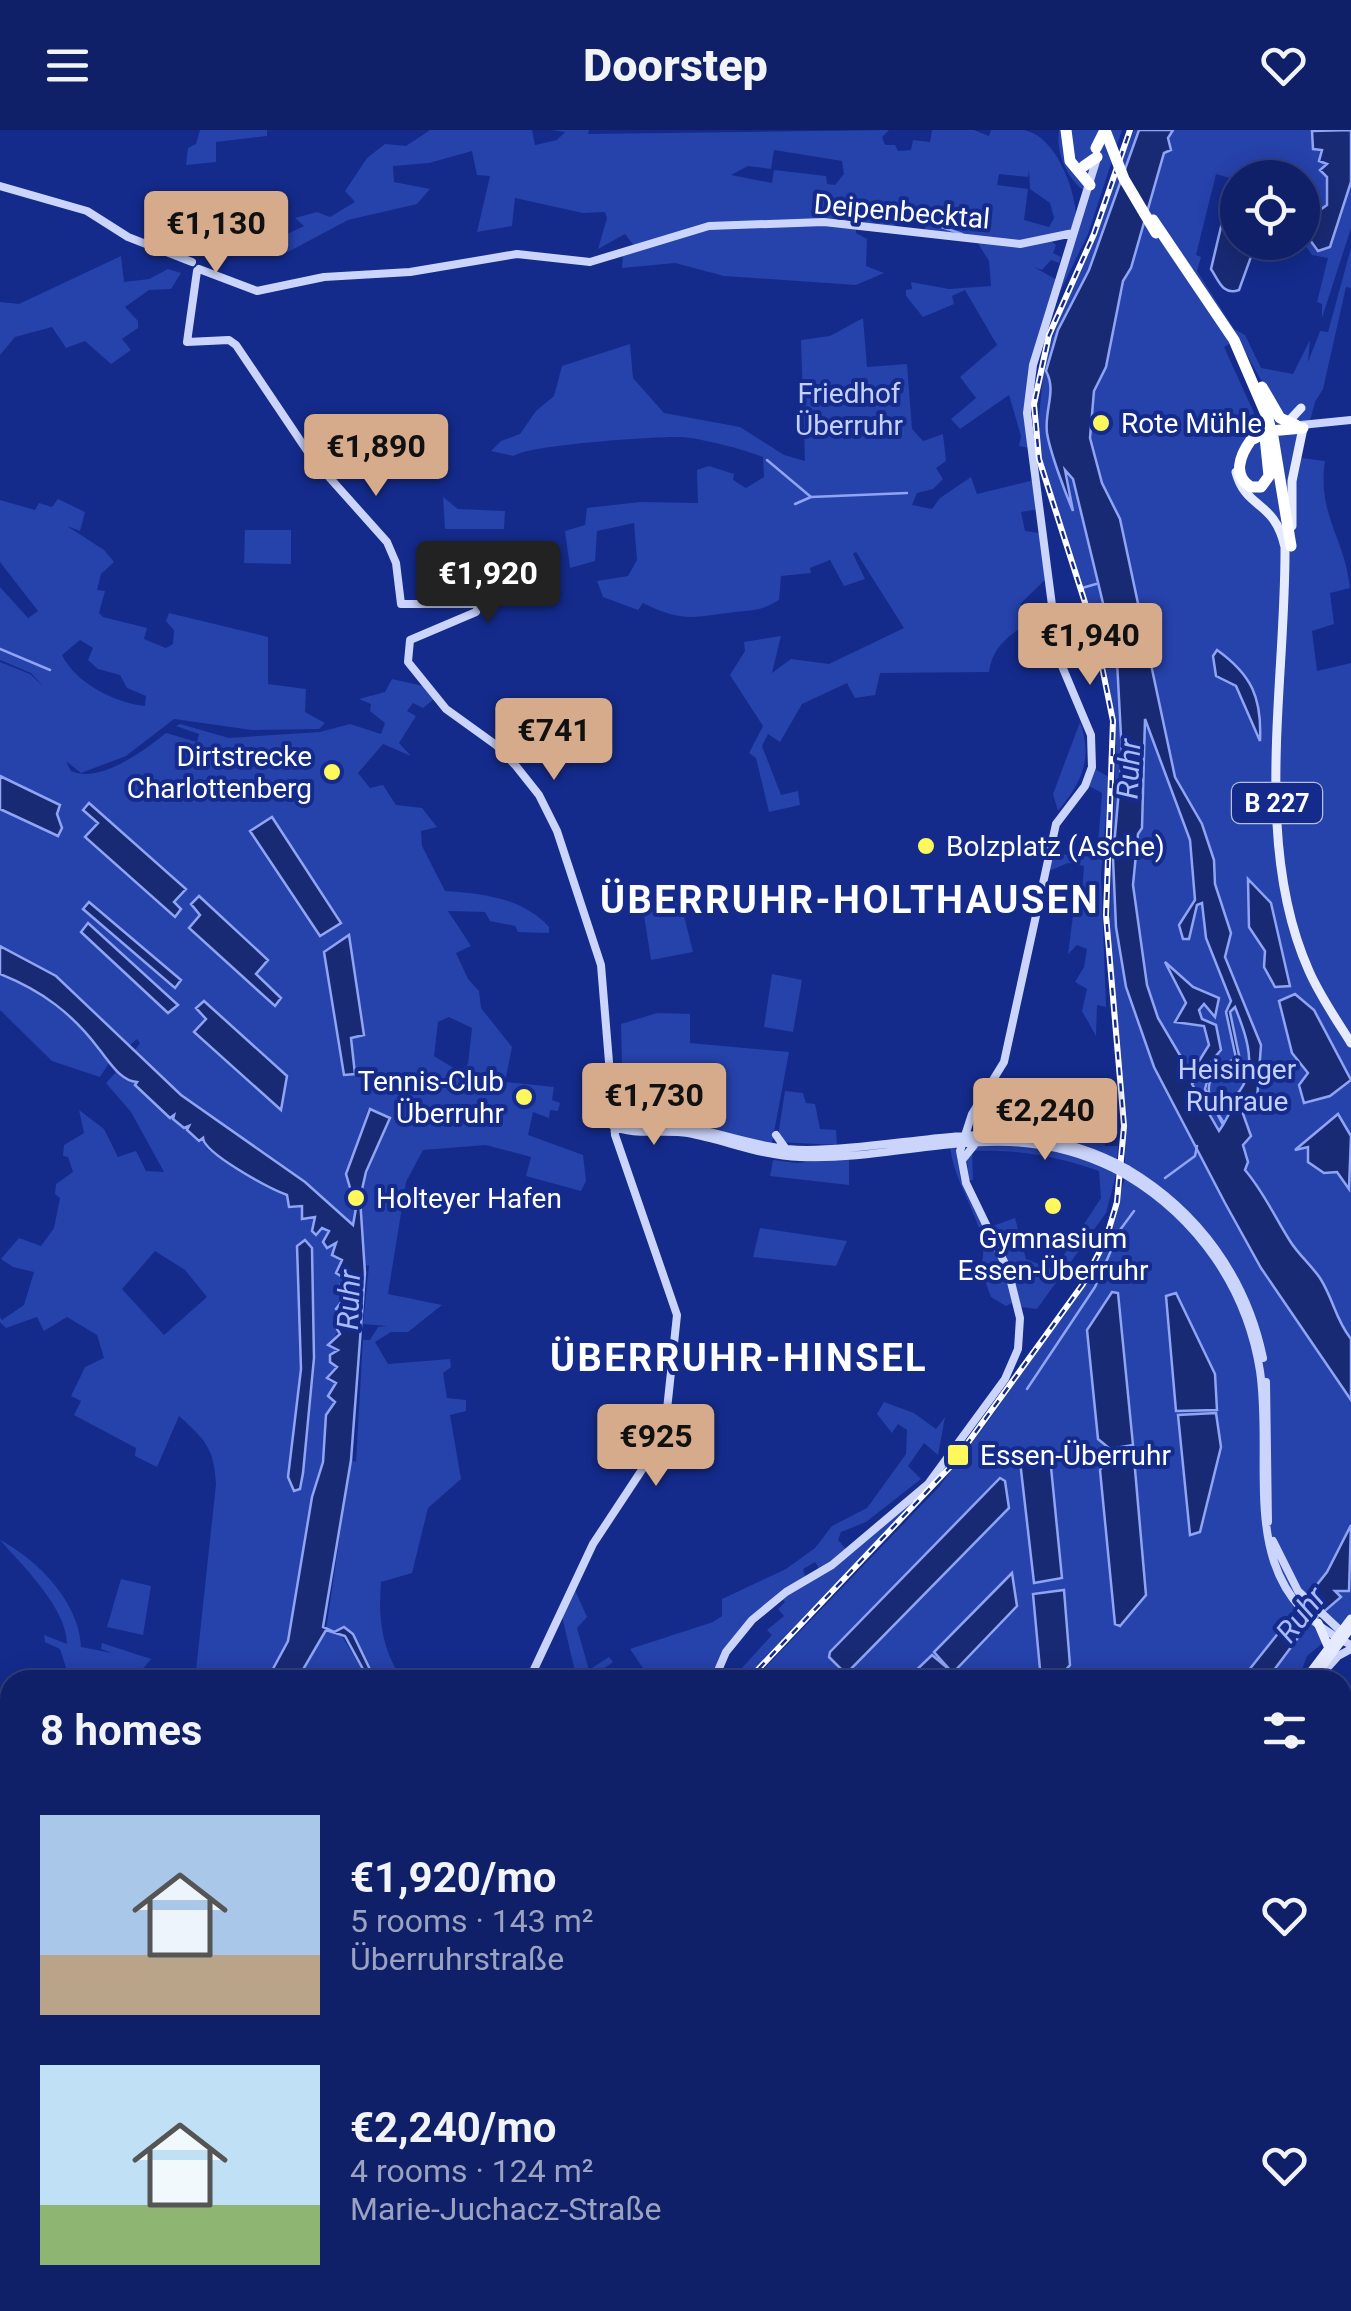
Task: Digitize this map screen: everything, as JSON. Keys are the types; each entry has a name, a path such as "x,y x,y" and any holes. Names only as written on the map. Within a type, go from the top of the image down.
{"highway":[{"path":"1067,130 1072,157 1089,173 1104,130"},
{"path":"1104,130 1134,199 1285,429 1288,547"},
{"path":"1231,342 1262,417 1285,429"},
{"path":"1285,429 1269,476 1260,487 1251,488 1242,480 1239,468 1250,440 1285,429"}],"main road":[{"path":"718,1670 726,1652 752,1620 786,1592 844,1556 928,1484 1007,1374 1020,1343 1018,1310 1008,1270 964,1174 962,1155 965,1137 1004,1062 1056,824 1085,786 1092,767 1091,735 1059,659 1026,413 1033,365 1089,173"},
{"name":"Deipenbecktal","path":"0,186 86,211 131,239 182,257 194,270 258,291 317,278 410,272 517,254 590,262 709,226 824,222 1020,244 1073,234"},
{"path":"194,270 187,331 190,344 234,342 312,458 387,542 396,563 401,604 479,604 476,612 409,640 408,662 446,709 495,744 539,795 557,831 604,980 613,1126 676,1312 665,1422 649,1464 588,1554 534,1670"},
{"path":"1288,547 1292,481 1285,429 1301,408"},
{"path":"1288,547 1277,518 1246,494 1235,470 1247,438 1260,429 1351,420"},
{"name":"B 227","path":"1288,547 1284,856 1307,955 1351,1034"},
{"name":"B 227","path":"1288,547 1277,803 1282,874 1308,968 1351,1043"},
{"path":"611,1114 626,1125 672,1130 802,1157 965,1137 980,1105"},
{"path":"974,1118 982,1136"},
{"path":"613,1126 673,1124 786,1149 832,1149 982,1136 1044,1138 1126,1172 1192,1220 1223,1259 1245,1300 1258,1338 1267,1389 1265,1515 1282,1578 1324,1626 1346,1638"},
{"path":"617,1142 626,1125"},
{"path":"776,1134 786,1149"},
{"path":"962,1155 982,1136"},
{"path":"951,1141 962,1155"},
{"path":"1319,1670 1346,1638 1351,1619"},
{"path":"1316,1670 1328,1646 1324,1626"},
{"path":"1328,1646 1346,1638"}],"green space":[{"path":"200,130 267,130 267,136 216,142 216,162 186,165 188,148 196,144"},
{"path":"430,130 532,130 535,145 557,140 565,132 552,130 589,130 588,134 889,130 882,137 885,145 895,145 898,151 911,150 913,140 930,142 932,130 974,130 989,136 991,130 1024,130 1045,142 1062,165 1076,216 1089,194 1065,166 1059,130 1122,130 1088,234 1055,302 1074,233 1051,241 1056,245 1053,253 1061,257 1059,263 1051,260 1042,270 1034,267 1057,280 1029,379 1029,448 1019,446 1021,436 1009,395 960,429 951,419 976,398 960,377 997,345 965,290 952,296 954,304 923,317 906,296 906,290 912,289 911,282 949,289 991,286 989,261 976,240 925,234 925,223 898,216 894,230 856,226 856,233 867,239 866,266 884,273 856,285 724,276 675,263 622,268 623,253 715,225 635,247 625,234 598,249 607,218 605,212 583,213 515,198 512,226 477,232 490,176 477,175 472,151 429,163 393,166 394,182 430,189 417,204 348,220 288,252 268,252 288,243 285,235 304,226 295,218 317,212 330,217 355,202 345,191 367,158 385,144 406,146","holes":["774,150 842,161 844,174 835,185 827,184 826,176 774,170 772,183 731,175 748,166 771,169","1029,170 1030,189 1050,203 1054,218 1049,227 1024,220 1028,189 997,185 999,174 1028,177"]},
{"name":"Heisinger Ruhraue","path":"1134,130 1351,130 1351,228 1322,318 1322,304 1317,302 1328,258 1320,256 1320,160 1220,160 1220,175 1216,174 1196,255 1201,257 1197,271 1234,329 1245,335 1261,368 1293,374 1310,340 1308,362 1320,331 1328,332 1351,248 1351,288 1346,287 1323,389 1315,402 1299,463 1301,458 1325,461 1325,497 1350,588 1330,593 1334,624 1312,631 1317,671 1351,663 1351,1633 1347,1638 1305,1601 1249,1670 763,1670 938,1488 994,1413 1095,1269 1125,1178 1125,1126 1109,945 1116,747 1111,696 1103,652 1045,475 1037,436 1045,356","holes":["1238,339 1266,389 1271,420 1259,424 1224,347"]},
{"path":"121,256 124,282 149,279 168,269 181,273 171,289 149,290 125,307 138,321 138,328 122,339 131,350 111,364 85,341 66,348 52,327 15,337 0,355 0,302 19,304"},
{"name":"Friedhof Überruhr","path":"863,318 867,367 907,364 912,429 923,441 943,434 946,461 936,468 943,479 933,489 917,493 912,505 932,509 940,498 971,477 977,494 1034,480 1039,509 1021,512 1025,531 1039,533 1045,580 1020,604 1031,622 1003,642 989,672 880,673 875,695 855,698 847,683 802,704 780,742 768,734 762,746 781,795 798,791 800,805 769,812 756,758 749,753 763,726 730,675 745,651 744,642 781,636 772,673 791,659 829,664 904,628 856,552 853,554 865,579 844,586 830,560 810,568 811,573 781,576 779,600 762,608 689,617 643,603 638,610 603,597 597,581 628,576 637,560 634,523 597,531 595,561 570,568 565,531 585,525 587,508 640,502 698,503 697,470 709,466 734,474 733,480 746,488 764,477 763,457 681,437 566,445 514,456 491,451 501,441 520,434 536,411 554,396 562,366 630,344 633,378 664,413 740,427 784,455 805,461 801,340 830,336"},
{"path":"399,442 425,457 440,458 441,463 404,459 403,471 363,475 360,454 395,456"},
{"path":"443,497 458,509 505,511 504,529 445,529"},
{"path":"58,499 85,512 80,531 67,526 104,550 114,562 101,574 97,590 105,591 99,613 103,617 147,628 144,639 166,648 173,644 174,630 166,621 169,613 268,637 268,684 306,689 305,712 325,723 319,729 252,730 174,719 126,756 81,773 66,761 71,771 83,774 108,769 166,733 197,742 199,734 176,726 180,724 229,738 320,732 350,724 381,734 385,723 370,711 371,704 359,699 385,692 392,679 423,686 434,699 423,708 413,703 407,711 416,716 399,743 411,756 383,744 358,773 370,788 383,785 396,805 422,808 437,827 421,831 422,846 445,891 514,903 549,927 549,933 518,932 515,926 490,921 485,912 448,911 471,946 456,953 468,979 479,991 481,1008 512,1047 505,1082 554,1087 552,1100 560,1103 558,1111 550,1110 549,1118 533,1112 528,1135 583,1155 586,1181 581,1191 526,1176 531,1157 486,1145 423,1150 406,1182 388,1294 442,1305 408,1332 391,1332 375,1342 388,1364 450,1359 451,1367 443,1373 447,1398 466,1400 466,1411 450,1415 461,1479 428,1508 412,1573 381,1582 383,1634 397,1670 370,1670 353,1635 340,1633 363,1670 303,1670 326,1630 351,1460 356,1462 363,1340 370,1340 378,1327 387,1326 363,1324 369,1265 365,1266 359,1227 362,1186 390,1118 368,1109 346,1174 356,1208 354,1225 305,1182 181,1095 135,1050 140,1043 137,1039 130,1045 56,976 0,946 0,662 30,674 43,686 31,673 0,660 0,587 28,618 38,611 0,562 0,500 35,510 39,503 52,507","holes":["80,640 93,648 88,660 98,669 120,675 127,688 146,696 145,706 109,696 86,682 62,655","449,1017 472,1028 468,1064 460,1072 434,1056 438,1022"]},
{"path":"245,530 291,530 291,564 244,563"},
{"path":"1080,722 1085,747 1083,770 1058,811 1053,794"},
{"path":"1093,768 1109,777 1101,875 1106,1007 1097,1005 1096,1036 1082,1011 1087,989 1075,982 1084,967 1087,949 1077,945 1068,954 1076,892 1082,892 1084,866 1068,863 1049,871 1053,854 1097,857 1102,793 1087,785"},
{"path":"680,900 693,952 651,960 643,909"},
{"path":"0,974 48,999 86,1034 109,1063 100,1077 52,1061 0,1010"},
{"path":"772,974 802,980 793,1032 764,1027"},
{"path":"657,1013 690,1014 690,1043 789,1052 772,1143 616,1114 623,1106 621,1024"},
{"path":"117,1071 152,1092 149,1097 157,1107 162,1103 183,1128 189,1125 188,1130 203,1137 207,1149 302,1206 315,1217 316,1234 322,1228 327,1232 339,1255 340,1277 345,1280 339,1289 346,1299 335,1309 343,1320 334,1338 339,1350 330,1356 330,1362 338,1366 329,1373 328,1381 336,1383 328,1396 335,1402 326,1415 323,1462 312,1497 288,1641 272,1670 196,1670 216,1484 213,1461 202,1438 179,1416 157,1467 135,1456 136,1448 74,1415 81,1401 71,1396 85,1367 104,1358 97,1335 67,1317 44,1331 37,1317 6,1328 0,1322 0,1317 2,1320 24,1305 34,1272 13,1267 1,1259 19,1238 41,1246 54,1228 60,1198 55,1194 56,1184 73,1172 68,1157 63,1156 64,1145 84,1133 79,1110 104,1129 118,1157 136,1151 146,1171 164,1172 131,1112 106,1083","holes":["155,1251 185,1270 207,1297 164,1335 122,1289"]},
{"path":"1045,1080 1070,1092 1074,1089 1077,1096 1066,1121 1104,1136 1105,1146 1118,1146 1117,1160 1050,1135 977,1122 984,1110 1005,1123 1022,1124"},
{"path":"785,1091 803,1093 806,1103 815,1104 820,1129 836,1130 837,1145 777,1142"},
{"path":"1034,1143 1117,1171 1106,1213 1037,1309 1021,1307 990,1227 1015,1218 1026,1259 1054,1270 1101,1198 1099,1171 1037,1155 972,1151 973,1180 969,1180 967,1160 975,1144"},
{"path":"950,1144 956,1149 961,1181 1011,1284 1014,1302 1006,1306 991,1297 980,1268 982,1239 952,1160"},
{"path":"849,1158 849,1185 770,1176 773,1160 796,1163"},
{"path":"760,1228 847,1241 836,1266 753,1257"},
{"path":"884,1402 914,1413 936,1429 945,1417 938,1455 924,1443 908,1466 921,1479 866,1522 841,1532 838,1540 847,1550 820,1570 815,1562 803,1569 806,1580 854,1551 920,1495 754,1670 740,1670 772,1635 767,1630 784,1616 778,1609 785,1602 780,1596 738,1634 718,1670 644,1670 630,1649 713,1622 722,1616 722,1599 786,1569 815,1548 832,1526 867,1508 906,1454 907,1430 898,1424 892,1433 877,1414"},
{"path":"0,1540 54,1584 73,1614 81,1647 112,1653 101,1649 102,1643 151,1659 142,1670 67,1670 60,1649 45,1642 44,1635 67,1644 59,1616"},
{"path":"121,1579 151,1586 143,1635 107,1627"},
{"path":"574,1588 587,1617 577,1628 589,1670 575,1670 561,1612"},
{"path":"1312,1623 1324,1642 1307,1656 1302,1670 1273,1670"},
{"path":"609,1657 613,1662 602,1670 589,1670"}],"water":[{"name":"Ruhr","path":"1139,130 1173,130 1168,138 1171,150 1164,153 1131,268 1123,281 1106,367 1094,391 1090,438 1102,483 1120,519 1175,777 1202,824 1214,860 1215,884 1231,933 1225,957 1261,1045 1257,1100 1242,1111 1251,1136 1243,1145 1248,1162 1245,1170 1293,1246 1320,1278 1351,1339 1351,1400 1261,1268 1225,1203 1154,1067 1126,987 1116,927 1113,858 1122,755 1117,661 1073,479 1065,470 1073,511 1047,433 1050,386 1046,371 1058,330 1089,270","holes":["1145,719 1190,840 1195,900 1179,925 1183,939 1189,939 1197,905 1202,903 1206,938 1231,1001 1226,1012 1236,1058 1210,1071 1205,1089 1211,1101 1213,1073 1240,1060 1230,1012 1235,1007 1248,1047 1248,1072 1237,1095 1225,1105 1229,1114 1224,1123 1215,1110 1223,1125 1219,1131 1192,1084 1221,1050 1216,1025 1202,1019 1199,1010 1204,1004 1215,1017 1219,998 1193,987 1165,962 1186,1003 1175,1022 1204,1026 1209,1045 1191,1074 1158,1018 1147,985 1133,885 1138,834 1142,828"]},
{"path":"1351,130 1351,182 1330,247 1320,250 1320,210 1327,205 1327,177 1320,170 1327,164 1319,160 1322,150 1313,149 1312,131"},
{"path":"1220,231 1220,260 1250,260 1239,290 1229,291 1222,286 1211,269"},
{"path":"1217,650 1247,678 1257,700 1260,741 1236,686 1216,676 1213,656"},
{"path":"0,776 60,805 57,814 62,828 58,836 0,809"},
{"path":"89,803 186,889 174,902 181,909 175,917 85,837 98,823 83,810"},
{"path":"272,817 341,923 320,936 250,831"},
{"path":"1248,879 1271,903 1290,986 1275,987 1264,967 1265,951 1249,927"},
{"path":"199,896 268,960 256,974 281,998 275,1006 189,928 200,915 191,904"},
{"path":"89,902 181,980 175,988 83,909"},
{"path":"88,923 178,1005 168,1013 81,932"},
{"path":"349,935 364,1035 351,1038 355,1074 344,1075 324,952"},
{"name":"Ruhr","path":"0,946 56,976 181,1095 305,1182 353,1225 356,1208 346,1174 370,1109 390,1118 366,1172 360,1198 365,1273 351,1460 323,1627 334,1632 344,1627 353,1634 370,1670 364,1670 345,1636 326,1630 303,1670 272,1670 288,1641 312,1497 323,1462 326,1415 335,1402 328,1396 336,1383 327,1378 337,1367 330,1362 330,1355 338,1350 328,1345 340,1334 337,1329 343,1316 336,1309 346,1296 338,1289 344,1278 336,1273 342,1260 332,1255 336,1243 327,1248 323,1242 329,1231 322,1228 316,1235 312,1231 315,1217 302,1219 302,1206 289,1207 287,1195 238,1170 203,1138 199,1141 187,1130 189,1126 184,1128 173,1119 174,1115 170,1118 135,1085 137,1082 116,1071 89,1036 55,1004 0,974"},
{"path":"1295,994 1314,1010 1351,1080 1330,1096 1304,1103 1299,1085 1308,1073 1292,1053 1279,1001"},
{"path":"204,1001 287,1076 281,1110 194,1032 206,1019 196,1008"},
{"path":"1338,1114 1351,1136 1349,1189 1337,1172 1324,1173 1308,1162 1308,1147 1295,1150"},
{"path":"305,1240 312,1248 314,1358 303,1473 300,1489 294,1491 288,1477 301,1369 297,1246"},
{"path":"1112,1292 1118,1293 1133,1445 1110,1449 1098,1439 1087,1330"},
{"path":"1176,1293 1215,1374 1217,1410 1176,1411 1166,1296"},
{"path":"1216,1413 1221,1447 1200,1532 1190,1535 1178,1415"},
{"path":"1050,1457 1062,1578 1034,1583 1020,1461"},
{"path":"1110,1457 1134,1458 1146,1595 1120,1626 1115,1624 1100,1470"},
{"path":"1000,1478 1005,1481 1009,1508 850,1670 842,1670 829,1657"},
{"name":"Ruhr","path":"1351,1525 1349,1591 1335,1591 1341,1597 1306,1627 1274,1670 1249,1670 1327,1572"},
{"path":"1012,1573 1017,1606 956,1670 950,1670 934,1652"},
{"path":"1064,1590 1070,1665 1066,1670 1040,1670 1033,1594"},
{"path":"932,1655 950,1670 916,1670"}],"waterway":[{"path":"883,207 962,234"},
{"path":"767,460 811,497 907,493"},
{"path":"795,504 811,497"},
{"path":"1082,588 1096,584"},
{"path":"0,649 50,670"},
{"path":"1165,1178 1195,1156 1197,1146"},
{"path":"1027,1389 1095,1287 1120,1230 1134,1211"}],"railway":[{"path":"757,1670 951,1466 1083,1284 1106,1239 1117,1202 1124,1126 1106,915 1113,721 1096,637 1039,459 1034,404 1049,335 1094,234 1130,130"}],"place":[{"name":"Rote Mühle","path":"1101,423"},
{"name":"Dirtstrecke Charlottenberg","path":"332,772"},
{"name":"Bolzplatz (Asche)","path":"926,846"},
{"name":"Tennis-Club Überruhr","path":"524,1097"},
{"name":"Holteyer Hafen","path":"356,1198"},
{"name":"Gymnasium Essen-Überruhr","path":"1053,1206"},
{"name":"Essen-Überruhr","path":"958,1455"}],"district":[{"name":"ÜBERRUHR-HOLTHAUSEN","path":"850,900"},
{"name":"ÜBERRUHR-HINSEL","path":"739,1358"}]}
